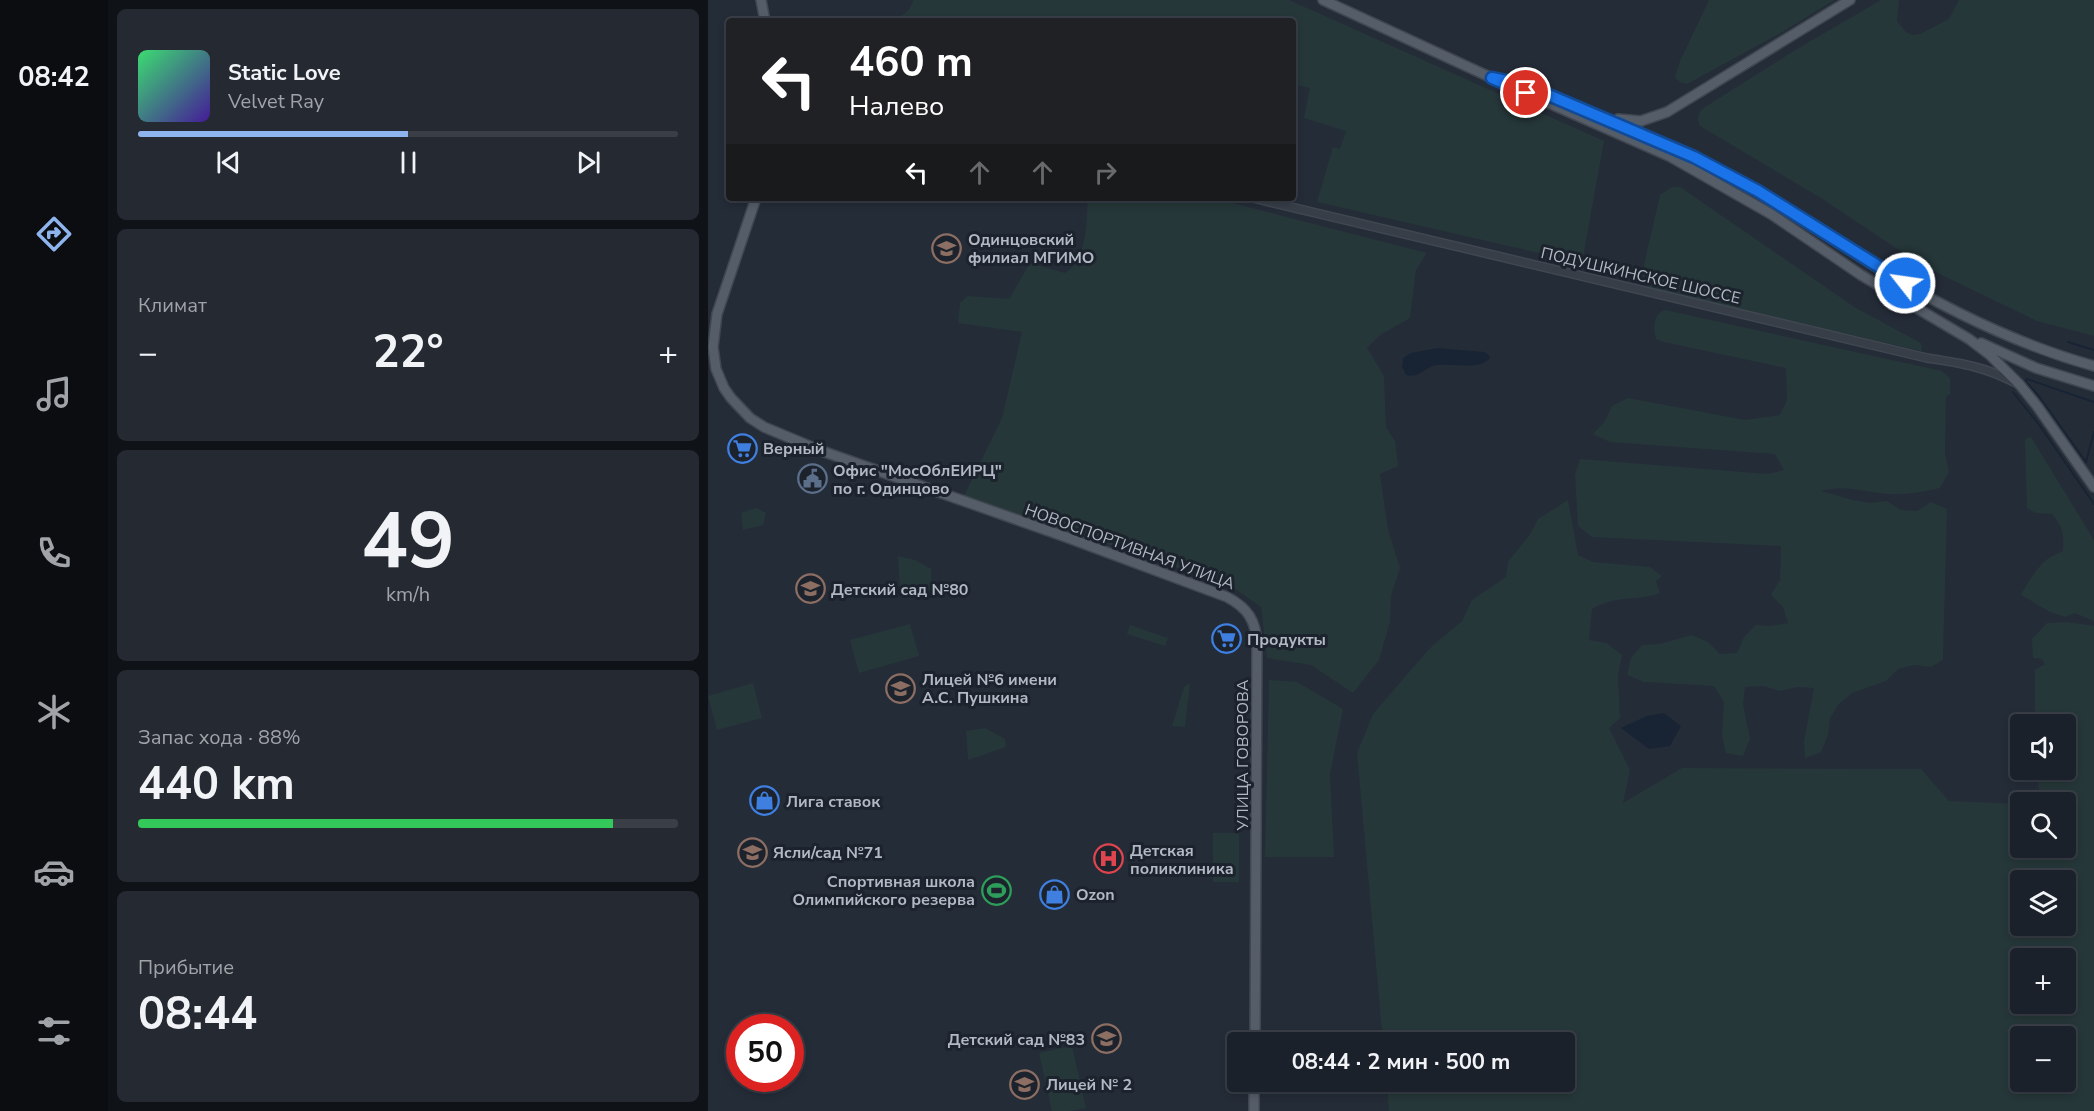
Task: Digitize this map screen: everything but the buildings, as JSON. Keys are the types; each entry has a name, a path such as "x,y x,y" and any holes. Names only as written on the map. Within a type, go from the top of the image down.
{"main road":[{"path":"761,0 764,18"},
{"path":"1323,0 1689,167 1771,214 1861,275 1990,355 2020,385 2094,487"},
{"path":"1585,109 1607,117 1630,121 1641,121 1657,116 1850,0"},
{"path":"1492,78 1525,85 1671,146 1758,191 1886,272 1988,328 2045,351 2094,366"},
{"name":"НОВОСПОРТИВНАЯ УЛИЦА","path":"755,201 717,314 713,347 716,369 724,388 750,418 764,427 819,450 1227,597 1243,606 1249,613"},
{"path":"1954,331 2036,368 2094,386"},
{"name":"УЛИЦА ГОВОРОВА","path":"1249,613 1257,630 1255,1032"},
{"path":"1254,1092 1254,1111"}],"street":[{"name":"ПОДУШКИНСКОЕ ШОССЕ","path":"1266,201 1927,358 1976,366 1990,370 2020,385"}],"shaded area":[{"path":"913,0 1289,0 1604,141 1582,263 1317,202 1333,147 1340,149 1346,131 1304,118 1310,88 1296,85 1296,18 896,18 905,14"},
{"path":"1709,0 1834,0 1784,31 1687,84 1680,82 1675,77 1680,61"},
{"path":"1881,0 1899,0 1897,21 1906,32 1912,35 1920,34 1949,19 1959,0 2094,0 2094,336 2037,321 1923,266 1821,198 1700,126 1698,115 1705,107"},
{"path":"1672,187 1680,187 1856,308 1921,343 1922,351 1656,291 1643,284 1643,269 1660,195"},
{"path":"1088,201 1225,201 1427,253 1416,270 1410,318 1380,335 1367,348 1384,376 1386,427 1395,441 1398,466 1380,474 1388,530 1400,568 1391,596 1390,622 1379,660 1353,693 1311,665 1267,658 1261,607 1231,586 964,496 1002,418 1022,332 958,323 960,303 968,296 1009,299 1030,263 1065,273 1078,258 1086,228"},
{"path":"1665,310 1942,371 1950,378 1950,394 1946,397 1945,453 1949,472 1940,488 1901,494 1846,488 1821,491 1870,503 1887,501 1901,510 1917,511 1931,502 1947,509 1943,660 1931,667 1914,665 1898,669 1886,681 1852,693 1839,704 1830,718 1828,735 1821,752 1805,758 1804,741 1814,688 1797,687 1780,691 1763,686 1745,687 1743,704 1750,739 1743,756 1726,753 1722,736 1724,702 1714,686 1644,682 1627,675 1631,658 1642,645 1659,644 1692,635 1708,642 1720,654 1737,653 1744,637 1756,625 1771,626 1788,623 1783,607 1771,595 1780,580 1781,546 1592,537 1578,526 1575,475 1580,459 1768,474 1784,470 1775,454 1610,442 1593,434 1605,421 1612,406 1628,398 1745,420 1780,415 1787,400 1786,368 1656,339 1654,330 1656,318"},
{"path":"2031,437 2094,540 2094,621 2075,613 2065,617 2050,612 2021,595 2043,562 2063,551 2062,531 2052,514 2036,513 2027,508 2025,439"},
{"path":"1568,500 1578,555 1593,562 1650,567 1662,576 1656,581 1660,593 1610,601 1592,609 1589,640 1606,643 1622,655 1618,676 1620,718 1609,728 1630,770 1623,803 1682,768 1921,769 1949,801 2010,804 2010,858 2076,858 2076,792 2039,792 2038,780 2076,780 2076,714 2035,714 2035,670 2045,664 2042,659 2033,658 2032,639 2047,623 2067,622 2094,626 2094,1111 1389,1111 1388,1092 1575,1092 1575,1032 1382,1032 1357,753 1373,714 1430,648 1462,621 1472,600 1506,577 1508,562 1531,533 1538,519"},
{"path":"756,508 766,513 763,525 743,530 741,513"},
{"path":"898,556 915,560 931,569 931,590 900,595"},
{"path":"910,624 919,656 859,673 850,640"},
{"path":"1130,625 1168,638 1165,646 1127,634"},
{"path":"1269,680 1297,682 1343,709 1330,774 1334,857 1265,857"},
{"path":"753,683 762,718 717,730 708,696"},
{"path":"1190,683 1185,727 1172,726 1184,687"},
{"path":"985,728 1005,739 1006,747 968,760 966,731"},
{"path":"1213,833 1239,833 1239,882 1213,882"},
{"path":"1072,1046 1086,1108 1052,1111 1039,1053"}],"water":[{"path":"1437,348 1484,352 1490,358 1479,364 1438,365 1419,374 1406,375 1402,367 1403,358 1411,353"},
{"path":"1664,713 1681,726 1670,746 1649,749 1621,728 1647,716"}],"waterway":[{"path":"2068,342 2094,350"},
{"path":"2025,381 2027,379 2094,402"},
{"path":"2025,381 2038,395 2086,462 2094,432"},
{"path":"2013,392 2040,426 2094,504"}],"place":[{"name":"Одинцовский филиал МГИМО","path":"947,248"},
{"name":"Верный","path":"742,448"},
{"name":"Офис \"МосОблЕИРЦ\" по г. Одинцово","path":"812,479"},
{"name":"Детский сад №80","path":"810,589"},
{"name":"Продукты","path":"1226,639"},
{"name":"Лицей №6 имени А.С. Пушкина","path":"901,688"},
{"name":"Лига ставок","path":"765,801"},
{"name":"Ясли/сад №71","path":"752,852"},
{"name":"Детская поликлиника","path":"1109,859"},
{"name":"Спортивная школа Олимпийского резерва","path":"996,890"},
{"name":"Ozon","path":"1055,894"},
{"name":"Детский сад №83","path":"1106,1039"},
{"name":"Лицей № 2","path":"1025,1084"}],"route":[{"path":"1526,93 1492,78 1525,85 1694,157 1758,191 1905,283"}]}
